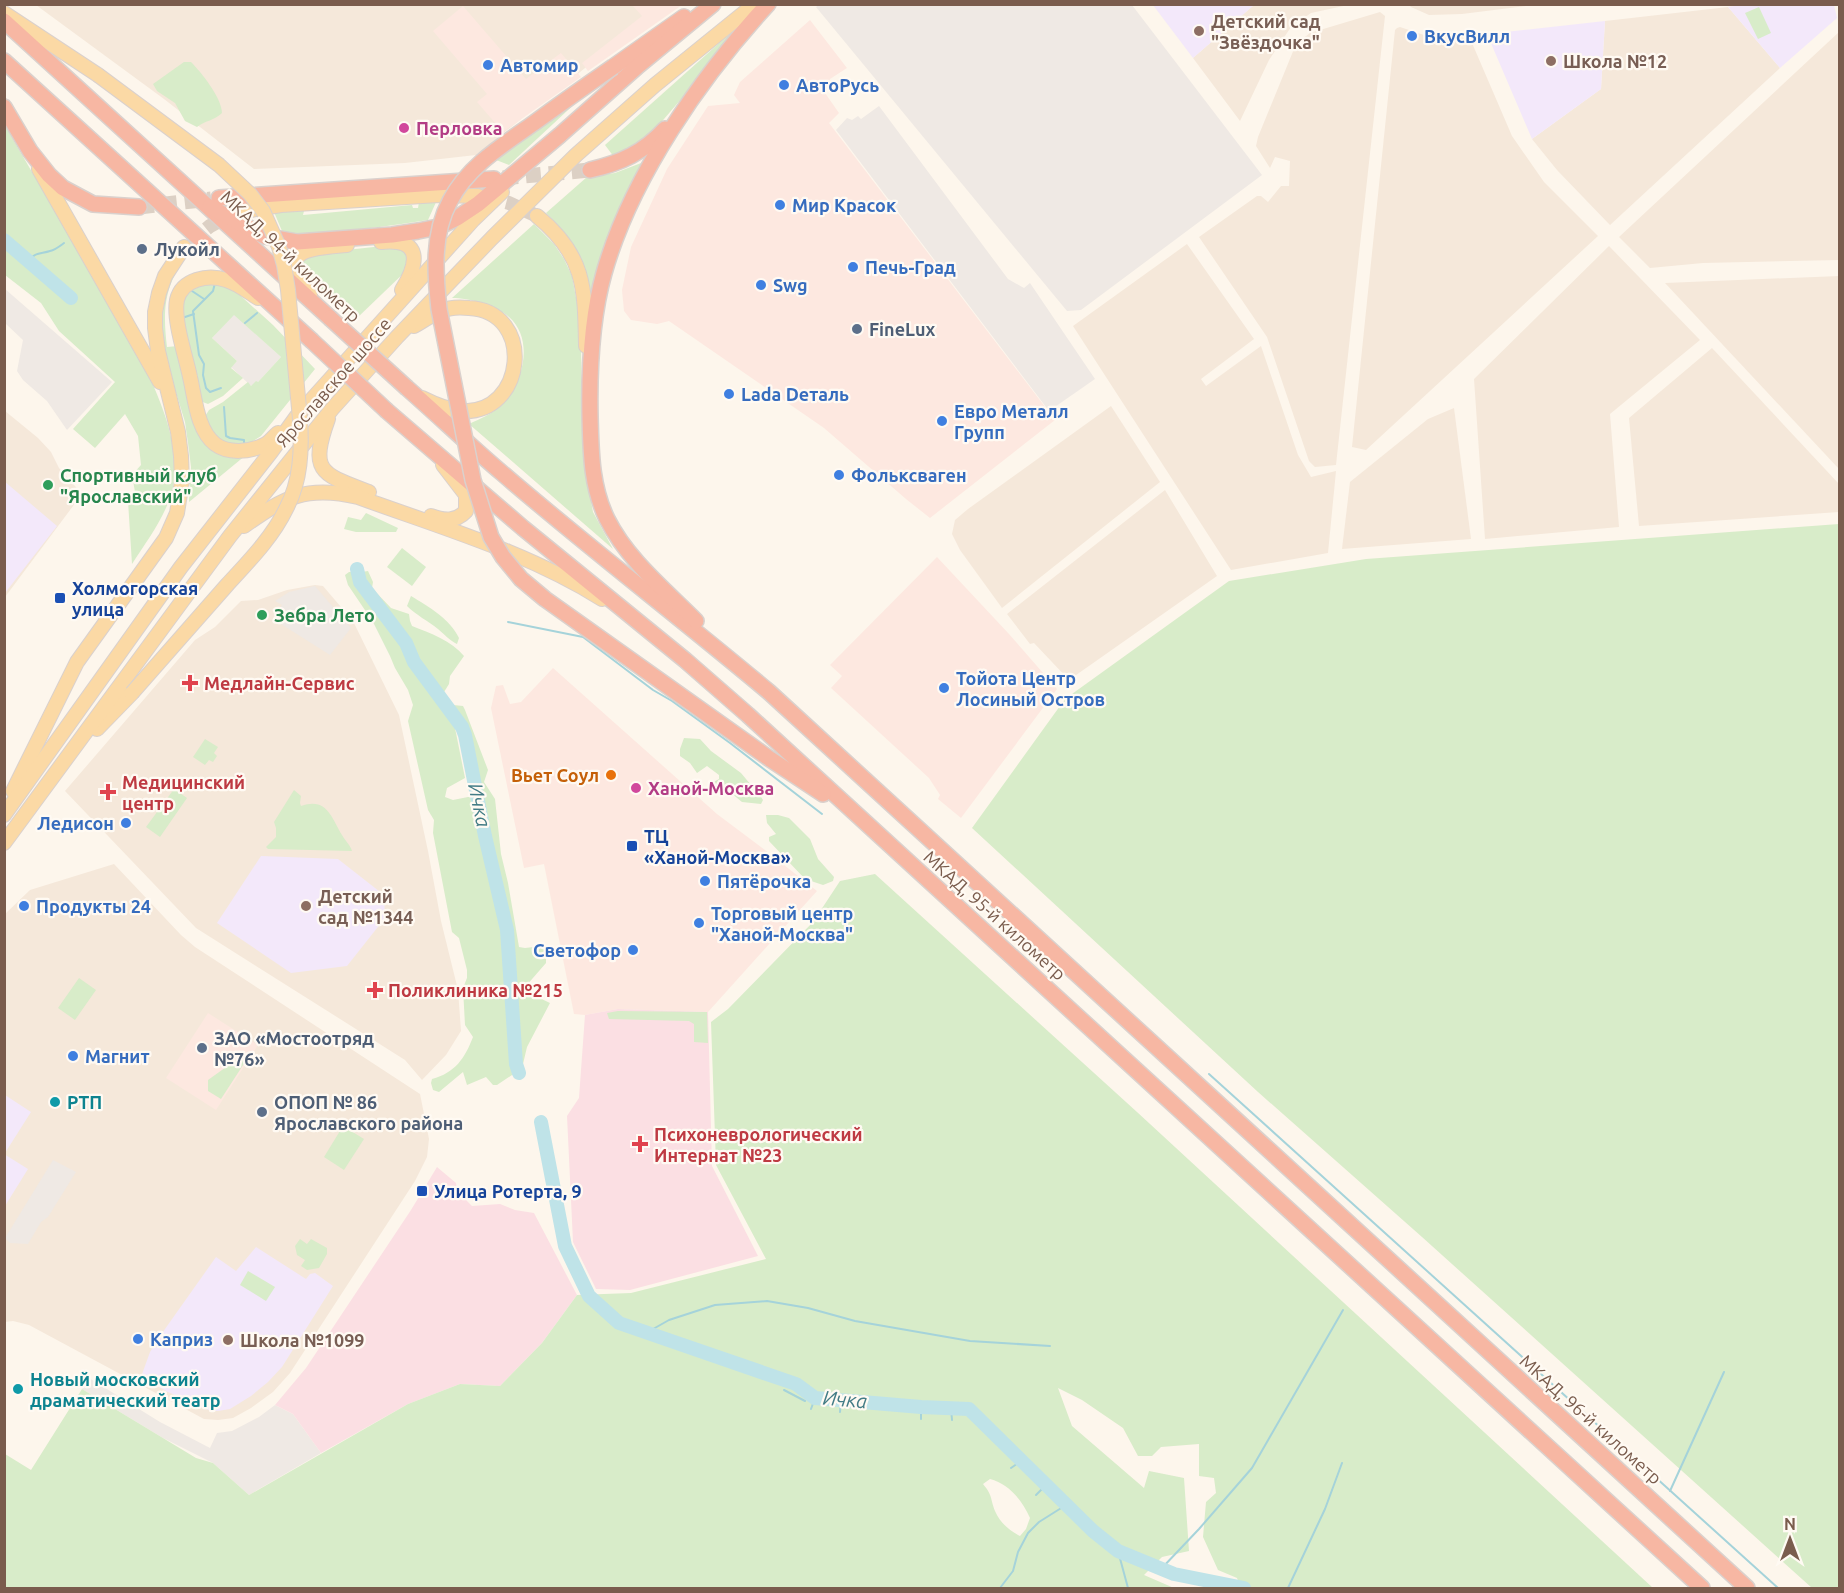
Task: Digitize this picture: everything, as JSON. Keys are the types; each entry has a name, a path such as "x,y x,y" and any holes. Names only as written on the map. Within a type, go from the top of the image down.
{"highway":[{"path":"701,4 497,150 477,166 450,200 438,239 436,283 473,480 491,537 502,556 521,579 545,599 770,759 861,818"},
{"name":"Ярославское шоссе","path":"560,135 713,4"},
{"path":"768,4 694,97 661,146 639,186 604,274 593,334 589,405 590,457 593,478 606,518 617,537 649,575 769,692"},
{"name":"МКАД, 94-й километр","path":"4,21 214,203 326,315 411,392 609,563"},
{"path":"4,61 426,445"},
{"path":"590,170 608,166 638,153 656,139 694,97"},
{"path":"4,107 30,151 63,188 93,204 139,207"},
{"path":"214,203 264,236 289,242 314,242 418,231 438,227 478,204 560,135"},
{"path":"214,203 494,179"},
{"name":"МКАД, 95-й километр","path":"426,445 739,707 1702,1588"},
{"name":"МКАД, 95-й километр","path":"609,563 708,640 769,692 1409,1278"},
{"name":"МКАД, 96-й километр","path":"1409,1278 1747,1588"}],"main road":[{"name":"Ярославское шоссе","path":"4,843 230,536 332,409 492,238 576,155 655,85 755,4"},
{"path":"4,13 98,75 219,165 250,194 263,211 276,237 284,265 300,419 298,473 287,509 274,530 132,693 62,765"},
{"name":"Ярославское шоссе","path":"4,815 181,567 297,416 473,220 560,135"},
{"path":"30,151 160,382 172,412"},
{"path":"239,212 292,204 438,195 478,196"},
{"path":"537,216 566,244 581,282 585,305 589,405"},
{"path":"326,315 300,282 295,271 297,257 304,251 393,241 402,242 413,252 413,267 409,279 382,319"},
{"path":"4,808 77,662 166,538 177,513 182,481 178,432 158,351 155,312 165,276 184,247"},
{"path":"297,327 249,292 227,280 205,278 194,281 185,286 177,302 180,333 203,429 216,445 226,450 249,450 266,444 297,416"},
{"path":"397,337 443,310 459,307 489,312 500,320 512,339 515,361 512,377 505,391 494,402 479,409 462,411 441,407 411,392"},
{"path":"332,409 318,453 320,464 327,473 338,480 440,519 451,520 460,517 466,511 466,495 426,445"},
{"path":"230,536 287,499 306,493 339,493 358,497 469,537 555,572 639,622"}],"shaded area":[{"path":"820,4 1132,5 1262,175 1081,310 1067,311 816,7"},
{"path":"1746,4 1834,5 1837,18 1780,68 1728,7"},
{"path":"36,5 664,5 476,155 405,163 254,169 164,99"},
{"name":"Автомир","path":"632,5 682,5 588,71 582,63 642,16"},
{"name":"Детский сад \"Звёздочка\"","path":"1153,5 1254,5 1193,58"},
{"path":"1254,5 1348,5 1311,13 1291,27 1269,60 1240,121 1193,58"},
{"path":"1409,5 1534,5 1462,14 1429,15"},
{"name":"Автомир","path":"463,6 526,79 561,53 581,77 503,132 477,102 487,94 433,31"},
{"path":"1728,7 1780,68 1610,225 1557,170 1532,139 1601,89 1605,21"},
{"path":"1380,12 1385,16 1336,465 1315,467 1309,461 1267,337 1199,237 1257,196 1261,196 1268,202 1281,186 1289,186 1290,161 1275,157 1270,168 1256,146 1294,49 1301,40 1310,33"},
{"path":"810,20 847,68 830,79 825,93 839,113 829,123 1055,420 930,518 824,428 669,321 657,324 631,320 624,311 622,290 631,247 667,169 708,106 740,103 734,95 740,82"},
{"name":"Школа №12","path":"1605,21 1601,89 1532,139 1487,34"},
{"path":"1400,27 1438,38 1469,36 1512,136 1544,182 1598,236 1366,450 1352,447 1395,30"},
{"path":"1839,32 1839,260 1703,263 1650,268 1619,237"},
{"path":"879,106 1008,279 1024,288 1030,283 1095,379 1049,411 836,130 847,118 852,120 858,116 861,119"},
{"path":"1187,244 1254,339 1201,379 1206,386 1261,346 1298,455 1311,477 1336,471 1328,553 1231,570 1073,326"},
{"path":"1609,246 1700,340 1610,414 1619,527 1485,539 1474,379"},
{"path":"1840,276 1839,469 1665,283"},
{"path":"5,289 112,382 67,430 47,401 23,380 17,371 23,340 5,323"},
{"path":"234,314 281,357 258,382 251,386 231,367 237,361 212,338"},
{"path":"1712,348 1839,484 1839,512 1639,526 1629,418"},
{"path":"1111,406 1160,482 1002,608 960,550 952,534 955,520"},
{"path":"1454,408 1471,539 1342,549 1350,482 1428,419"},
{"path":"5,411 38,438 51,452 59,468 82,494 5,597"},
{"path":"4,481 57,526 5,593"},
{"path":"1165,490 1217,576 1069,680 1034,643 1030,644 1007,614"},
{"name":"Тойота Центр Лосиный Остров","path":"937,557 1057,689 961,818 938,799 940,795 929,778 831,688 842,676 830,665"},
{"path":"315,585 323,586 353,621 399,715 441,921 458,990 461,1031 446,1055 422,1080 405,1060 196,928 65,791 195,640 215,627 241,601 258,600 287,590"},
{"path":"315,586 351,628 330,655 273,619 282,605 275,601 289,592"},
{"path":"553,668 717,814 817,891 708,1012 618,1009 585,1015 574,1014 544,864 524,868 491,708 496,686 503,685 510,704 521,702"},
{"name":"Детский сад №1344","path":"261,856 338,859 384,895 385,918 347,966 291,973 217,923"},
{"path":"114,864 195,947 420,1094 429,1139 427,1157 415,1181 290,1373 273,1392 233,1418 204,1419 29,1325 13,1321 5,1322 5,914 30,890"},
{"name":"Психоневрологический Интернат №23","path":"618,1009 708,1012 712,1166 758,1256 630,1290 596,1289 573,1242 567,1116 579,1098 585,1015"},
{"path":"208,1013 258,1045 216,1110 166,1078"},
{"path":"5,1095 31,1112 5,1153"},
{"path":"4,1154 28,1169 5,1206 4,1206"},
{"path":"53,1160 76,1172 28,1244 10,1243 5,1238"},
{"path":"437,1167 456,1183 457,1191 472,1206 500,1204 515,1210 534,1213 577,1295 542,1343 500,1386 460,1384 408,1404 321,1453 293,1414 275,1405 306,1368"},
{"name":"Школа №1099","path":"256,1247 306,1279 310,1274 315,1273 333,1286 282,1367 251,1396 230,1409 218,1411 211,1411 141,1377 150,1352 216,1257 236,1271"},
{"path":"89,1378 160,1422 210,1448 217,1433 232,1431 259,1417 275,1405 293,1414 321,1453 249,1495 213,1463 163,1438 82,1389"}],"green space":[{"path":"1759,7 1771,33 1758,39 1745,13"},
{"path":"735,29 688,91 652,133 635,147 614,157 605,145"},
{"path":"184,62 191,62 200,72 215,93 221,107 222,113 219,116 197,127 185,121 175,103 157,91 153,84"},
{"path":"611,70 509,165 491,158"},
{"path":"4,124 144,364 169,428 175,461 171,495 159,522 132,564 128,501 135,492 132,475 141,465 138,436 125,414 95,448 73,429 115,382 59,331 41,303 5,275"},
{"path":"649,160 592,306 584,266 579,255 573,244 546,213 587,177 615,173"},
{"path":"437,200 428,220 314,234 294,234 282,231 274,212 304,211 303,215 412,205 413,208 418,208 419,202"},
{"path":"534,224 554,244 572,276 581,338 582,432 586,473 593,512 613,549 469,424 497,409 509,397 520,374 524,349 517,327 504,313 482,303 452,298"},
{"path":"392,245 407,253 408,269 356,319 302,273 302,263 310,254"},
{"path":"190,251 175,274 167,296 165,319 167,347 178,346 200,430 246,455 189,502 191,467 185,422 163,350 160,313 174,267"},
{"path":"207,281 232,288 273,325 315,369 261,436 245,446 218,442 204,418 209,410 248,382 251,386 256,381 258,382 281,357 234,315 212,338 237,361 231,368 243,378 223,396 208,404 200,401 183,332 183,295 188,289"},
{"path":"366,513 398,528 396,532 356,532 344,529 348,517 361,520"},
{"path":"1839,524 1840,1588 1812,1588 1258,1092 972,828 1065,699 1229,581 1366,559"},
{"path":"402,548 426,567 412,586 387,567"},
{"path":"368,571 373,582 372,588 391,608 409,614 412,626 447,642 464,656 450,676 449,684 444,692 453,705 463,706 488,770 484,782 495,799 501,854 519,947 542,946 546,951 546,963 526,986 527,992 550,1003 527,1047 523,1064 519,1066 509,928 468,735 415,659 406,640 364,582 362,572"},
{"path":"354,572 357,581 455,728 465,778 447,788 445,797 453,800 473,796 503,930 515,1073 497,1085 493,1085 486,1077 467,1085 463,1072 439,1092 433,1090 432,1079 447,1073 458,1064 473,1037 465,1025 463,988 467,970 459,938 452,932 433,833 434,820 428,810 408,721 413,705 408,690 373,622 348,585 345,575"},
{"path":"411,596 450,625 459,638 457,644 407,606"},
{"path":"684,738 700,739 711,751 741,773 763,800 761,804 742,802 720,784 713,786 712,783 719,779 719,775 707,766 697,773 690,763 680,756"},
{"path":"205,739 218,747 214,753 217,756 213,762 209,760 205,765 193,757"},
{"path":"174,789 187,798 160,837 146,827"},
{"path":"294,790 301,796 301,806 317,804 327,810 352,851 268,849 266,847 276,837 274,822"},
{"path":"766,815 789,818 810,839 818,859 834,877 833,881 823,885 805,879 769,841 769,837 776,834 767,823"},
{"path":"875,874 1137,1112 1653,1588 1241,1588 1237,1578 1218,1570 1203,1537 1206,1502 1216,1493 1214,1478 1199,1476 1199,1444 1161,1447 1152,1456 1138,1456 1123,1428 1082,1400 1058,1388 1072,1426 1144,1488 1149,1471 1184,1478 1189,1551 1162,1557 1144,1575 1174,1588 5,1588 5,1454 31,1470 82,1389 196,1458 213,1463 249,1495 408,1404 460,1384 500,1386 542,1343 577,1295 631,1293 766,1259 716,1165 711,1022 728,1009 813,922 840,881","holes":["990,1479 997,1481 1014,1494 1030,1518 1026,1529 1020,1536 999,1519 990,1494 983,1484"]},
{"path":"79,978 96,990 75,1020 58,1008"},
{"path":"618,1011 707,1012 708,1043 694,1042 694,1024 689,1021 609,1019 607,1013"},
{"path":"243,1055 247,1059 221,1099 208,1091 208,1080"},
{"path":"343,1126 364,1139 344,1170 324,1157"},
{"path":"300,1239 307,1244 311,1239 327,1248 327,1254 319,1268 307,1270 301,1266 305,1260 297,1255 295,1246"},
{"path":"248,1271 275,1287 266,1301 240,1285"}],"waterway":[{"name":"Ичка","path":"4,240 71,298"},
{"path":"28,261 64,243"},
{"path":"215,283 213,291 193,311 199,355 204,364 203,375 206,388 210,392 221,388"},
{"path":"189,289 204,299"},
{"path":"245,323 257,313"},
{"path":"182,318 194,314"},
{"path":"224,407 226,436 244,440 244,443"},
{"name":"Ичка","path":"357,569 360,582 406,643 414,662 462,727 465,735 507,930 516,1064 519,1073"},
{"path":"508,622 583,637 653,690 730,743 822,814"},
{"path":"1209,1074 1778,1588"},
{"name":"Ичка","path":"541,1122 565,1246 589,1296 619,1323 796,1384 815,1398 969,1409 1093,1531 1118,1551 1174,1574 1244,1588"},
{"path":"646,1333 669,1320 715,1305 767,1301 808,1308 855,1321 970,1341 1050,1346"},
{"path":"1161,1569 1252,1468 1343,1310"},
{"path":"1670,1491 1724,1372"},
{"path":"784,1390 805,1401"},
{"path":"811,1409 815,1398"},
{"path":"840,1412 841,1400"},
{"path":"921,1407 921,1419"},
{"path":"951,1408 952,1420"},
{"path":"1011,1468 1021,1461"},
{"path":"1288,1588 1325,1509 1342,1463"},
{"path":"1036,1495 1046,1485"},
{"path":"1000,1588 1013,1571 1018,1552 1028,1533 1039,1522 1066,1505"},
{"path":"1118,1551 1128,1588"}],"tunnel":[{"path":"503,178 590,170"},
{"path":"486,197 509,203 537,216"},
{"path":"139,207 211,199"},
{"path":"190,242 210,226 229,216"}],"place":[{"name":"Детский сад \"Звёздочка\"","path":"1199,31"},
{"name":"ВкусВилл","path":"1412,36"},
{"name":"Школа №12","path":"1551,61"},
{"name":"Автомир","path":"488,65"},
{"name":"АвтоРусь","path":"784,85"},
{"name":"Перловка","path":"404,128"},
{"name":"Мир Красок","path":"780,205"},
{"name":"Лукойл","path":"142,249"},
{"name":"Печь-Град","path":"853,267"},
{"name":"Swg","path":"761,285"},
{"name":"FineLux","path":"857,329"},
{"name":"Lada Dеталь","path":"729,394"},
{"name":"Евро Металл Групп","path":"942,421"},
{"name":"Фольксваген","path":"839,475"},
{"name":"Спортивный клуб \"Ярославский\"","path":"48,485"},
{"name":"Холмогорская улица","path":"60,598"},
{"name":"Зебра Лето","path":"262,615"},
{"name":"Медлайн-Сервис","path":"190,683"},
{"name":"Тойота Центр Лосиный Остров","path":"944,688"},
{"name":"Вьет Соул","path":"611,775"},
{"name":"Ханой-Москва","path":"636,788"},
{"name":"Медицинский центр","path":"108,792"},
{"name":"Ледисон","path":"126,823"},
{"name":"ТЦ «Ханой-Москва»","path":"632,846"},
{"name":"Пятёрочка","path":"705,881"},
{"name":"Продукты 24","path":"24,906"},
{"name":"Детский сад №1344","path":"306,906"},
{"name":"Торговый центр \"Ханой-Москва\"","path":"699,923"},
{"name":"Светофор","path":"633,950"},
{"name":"Поликлиника №215","path":"375,990"},
{"name":"ЗАО «Мостоотряд №76»","path":"202,1048"},
{"name":"Магнит","path":"73,1056"},
{"name":"РТП","path":"55,1102"},
{"name":"ОПОП № 86 Ярославского района","path":"262,1112"},
{"name":"Психоневрологический Интернат №23","path":"640,1144"},
{"name":"Улица Ротерта, 9","path":"422,1191"},
{"name":"Каприз","path":"138,1339"},
{"name":"Школа №1099","path":"228,1340"},
{"name":"Новый московский драматический театр","path":"18,1389"}]}
